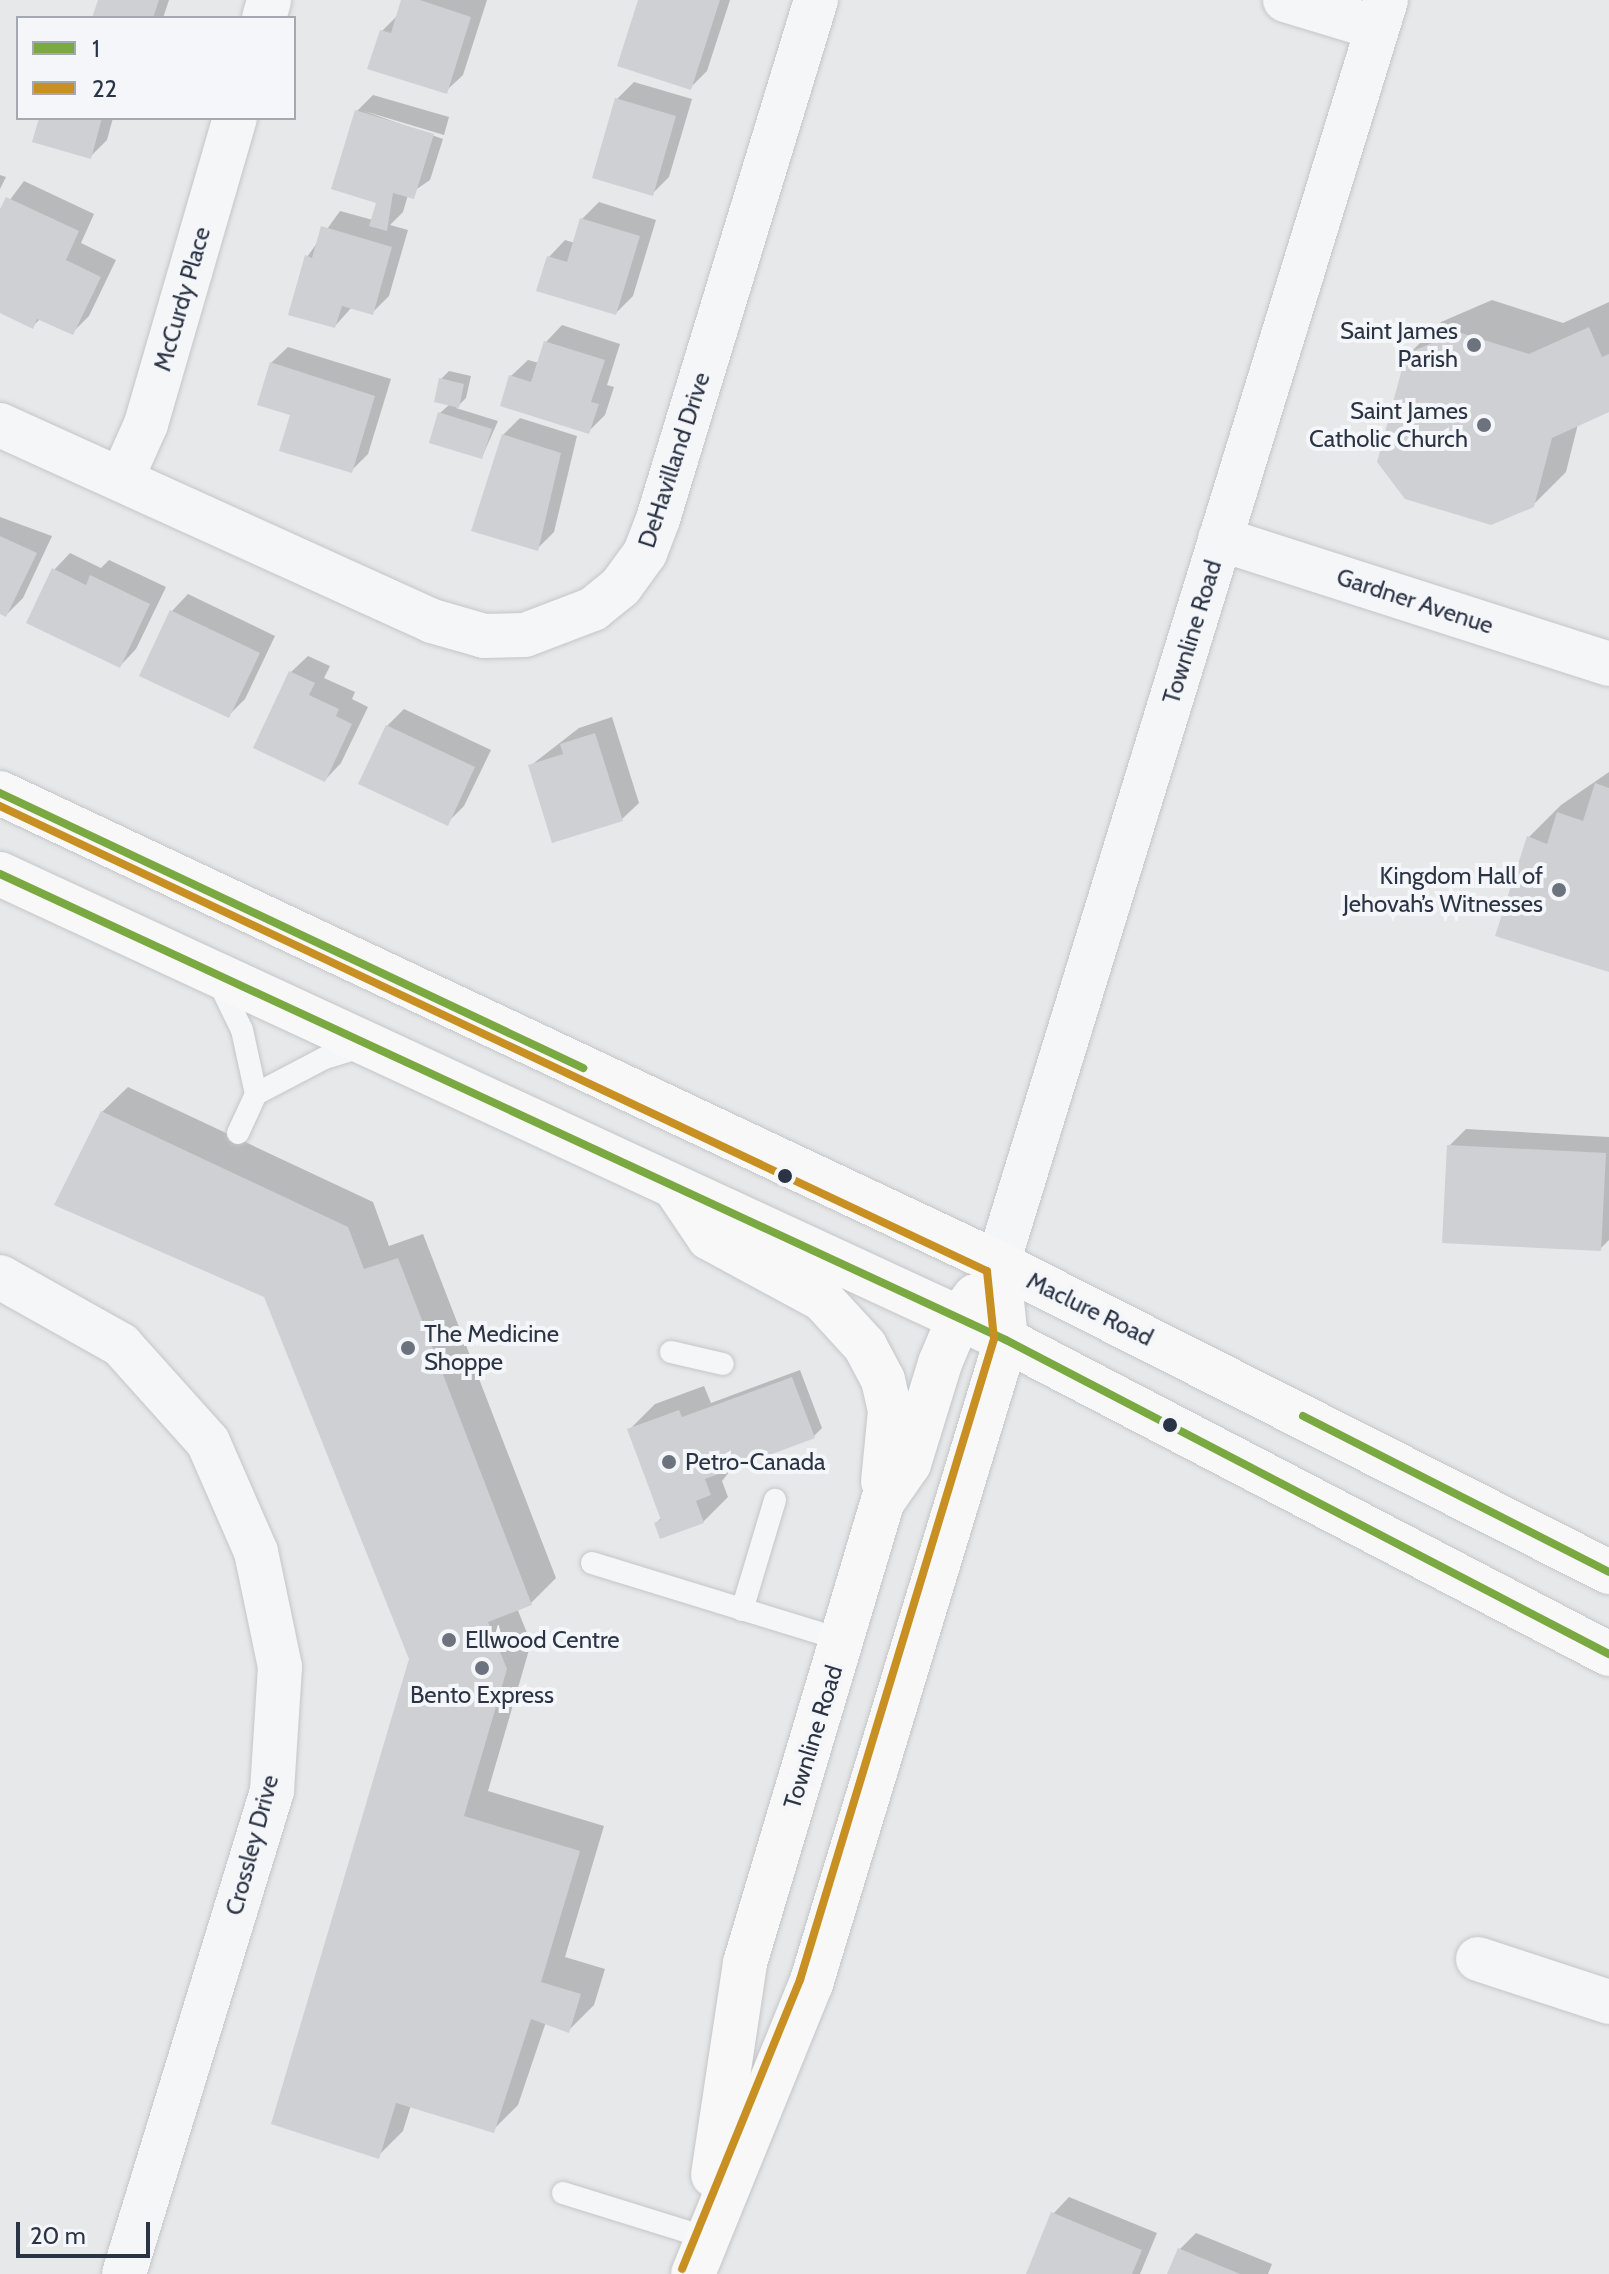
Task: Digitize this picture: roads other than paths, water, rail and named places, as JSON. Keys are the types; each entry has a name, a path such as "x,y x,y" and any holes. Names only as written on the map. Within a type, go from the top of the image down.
{"main road":[{"name":"Maclure Road","path":"0,793 998,1263 1609,1572"},
{"path":"0,874 216,978 1006,1340 1609,1654"},
{"path":"676,1189 709,1238 822,1299 865,1346 883,1380 890,1411 883,1501"},
{"name":"Townline Road","path":"698,2264 745,1963 883,1501 909,1464 959,1318 998,1263"},
{"name":"Townline Road","path":"698,2264 811,1984 1006,1340 998,1263"}],"street":[{"name":"DeHavilland Drive","path":"0,425 432,621 484,636 525,635 593,609 621,586 645,553 658,519 816,0"},
{"path":"1285,0 1382,14"},
{"name":"Townline Road","path":"998,1263 1382,14"},
{"name":"McCurdy Place","path":"122,478 146,424 234,120"},
{"name":"Gardner Avenue","path":"1220,539 1609,664"},
{"name":"Crossley Drive","path":"0,1277 121,1345 208,1442 256,1552 280,1667 272,1791 124,2274"},
{"path":"1478,1959 1609,2002"}],"lane":[{"path":"216,978 242,1030 256,1094 238,1133"},
{"path":"256,1094 325,1058 365,1046"},
{"path":"671,1352 723,1364"},
{"path":"742,1610 775,1500"},
{"path":"592,1563 842,1640"},
{"path":"563,2193 698,2264"}],"place":[{"name":"Saint James Parish","path":"1474,345"},
{"name":"Saint James Catholic Church","path":"1484,425"},
{"name":"Kingdom Hall of Jehovah’s Witnesses","path":"1559,890"},
{"name":"The Medicine Shoppe","path":"408,1348"},
{"name":"Petro-Canada","path":"669,1462"},
{"name":"Ellwood Centre","path":"449,1640"},
{"name":"Bento Express","path":"482,1668"}]}
